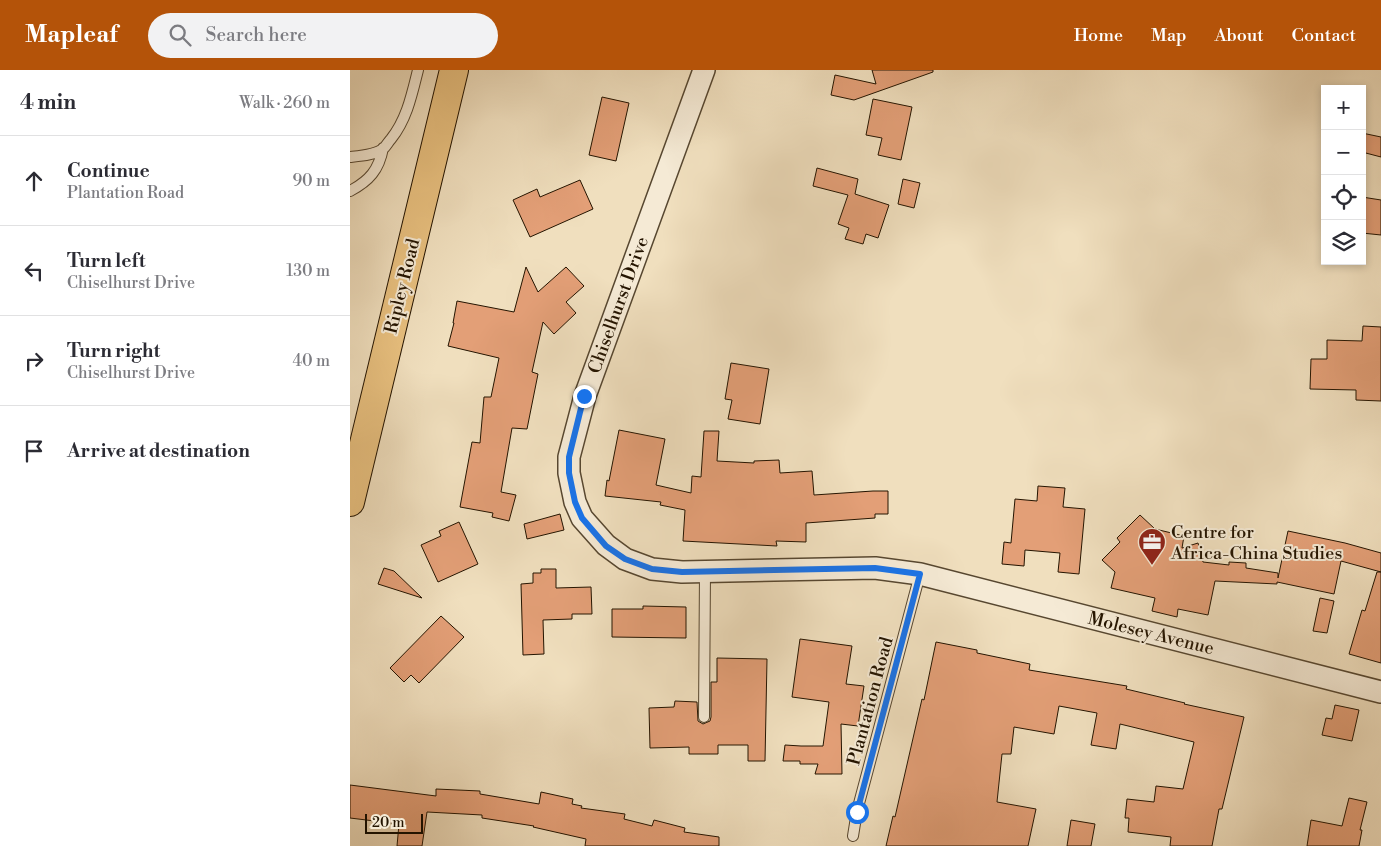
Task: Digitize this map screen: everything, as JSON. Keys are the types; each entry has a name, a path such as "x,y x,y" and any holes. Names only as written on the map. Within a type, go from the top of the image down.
{"main road":[{"name":"Ripley Road","path":"350,502 454,70"}],"street":[{"name":"Chiselhurst Drive","path":"704,70 584,396 569,457 569,473 575,502 582,518 606,546 625,559 652,569 682,572 875,568 920,574"},
{"name":"Molesey Avenue","path":"920,574 1381,692"}],"lane":[{"path":"350,191 358,187 373,174 381,161 383,148 401,123 408,108 418,70"},
{"path":"350,157 375,152 383,148"},
{"path":"704,717 705,571"},
{"name":"Plantation Road","path":"853,836 857,812 920,574"}],"building":[{"path":"872,70 933,70 933,72 854,100 831,95 835,75 876,84"},
{"path":"602,97 629,103 616,161 589,155"},
{"path":"873,99 912,107 901,160 878,155 882,138 866,135"},
{"path":"1366,134 1381,137 1381,157 1366,153"},
{"path":"817,168 858,179 855,194 889,205 878,238 866,234 863,244 845,239 849,228 838,224 848,195 813,186"},
{"path":"903,179 920,183 914,208 898,204"},
{"path":"580,180 593,209 530,237 513,200 537,189 540,197"},
{"path":"1366,198 1381,200 1381,235 1366,233"},
{"path":"526,267 538,292 566,267 584,286 566,302 576,313 554,334 543,322 532,372 538,374 527,429 512,428 501,492 516,495 509,521 492,517 493,513 460,507 472,442 480,443 484,397 491,397 499,358 448,346 457,301 514,312"},
{"path":"1363,326 1381,327 1381,401 1356,400 1356,390 1310,389 1311,359 1327,359 1327,340 1362,341"},
{"path":"731,363 769,369 760,424 728,419 732,400 725,399"},
{"path":"619,430 665,439 656,485 691,493 692,476 701,477 704,431 719,431 717,461 754,463 754,461 779,460 780,473 812,471 814,495 888,491 888,514 875,514 875,518 806,523 806,542 776,541 777,546 683,541 685,510 660,505 661,502 605,496"},
{"path":"1038,486 1065,488 1063,507 1085,509 1079,574 1058,572 1060,553 1025,550 1024,566 1002,564 1004,542 1011,543 1015,499 1037,501"},
{"path":"560,514 564,530 527,539 524,524"},
{"path":"1140,515 1155,529 1184,536 1182,548 1198,543 1203,562 1229,565 1229,562 1246,563 1246,568 1278,573 1278,578 1288,531 1381,553 1381,572 1341,561 1334,594 1277,582 1277,584 1215,581 1208,615 1178,609 1177,617 1152,611 1155,598 1111,588 1115,572 1102,560 1120,542 1117,538"},
{"path":"459,522 478,564 438,582 421,545 441,536 439,531"},
{"path":"384,568 394,571 422,598 378,584"},
{"path":"541,569 556,569 556,588 591,587 592,614 572,614 572,619 543,620 544,654 523,655 521,584 533,583 533,573 541,573"},
{"path":"1377,572 1381,572 1381,663 1349,654 1362,610 1365,611"},
{"path":"1320,598 1334,601 1327,633 1313,631"},
{"path":"643,606 686,607 686,638 612,637 612,609 643,609"},
{"path":"441,616 464,637 419,683 411,675 404,682 390,668"},
{"path":"800,639 852,646 846,684 864,686 858,726 841,724 842,774 815,774 818,764 800,764 800,761 783,761 785,745 823,746 829,702 792,697"},
{"path":"936,642 977,650 977,653 1030,664 1029,670 1127,686 1126,689 1244,717 1222,809 1219,809 1212,846 1170,846 1171,837 1128,832 1129,818 1125,818 1127,799 1154,802 1156,786 1183,789 1194,742 1120,724 1116,749 1091,745 1097,713 1059,706 1054,734 1014,727 1011,754 1002,754 997,802 1036,809 1028,846 886,846 893,816 895,817 922,699 924,700"},
{"path":"717,658 767,659 765,761 748,761 748,745 718,745 718,754 689,754 689,747 650,748 649,708 674,707 675,701 697,702 698,721 703,724 710,721 711,682 717,682"},
{"path":"1335,705 1359,710 1352,741 1322,735 1326,718 1332,719"},
{"path":"350,785 436,796 436,789 480,791 480,794 539,804 541,792 573,799 572,804 582,806 581,808 625,814 624,819 652,826 654,820 685,828 684,832 719,837 719,846 585,846 586,839 534,826 482,818 482,815 427,812 422,846 397,846 399,824 350,818"},
{"path":"1349,798 1367,802 1360,830 1362,830 1359,846 1307,846 1311,820 1342,826"},
{"path":"1071,820 1095,824 1091,846 1067,846"}],"place":[{"name":"Centre for Africa-China Studies","path":"1152,566"}],"route":[{"path":"584,396 569,457 569,473 575,502 582,518 606,546 625,559 652,569 682,572 875,568 920,574 857,812"}]}
